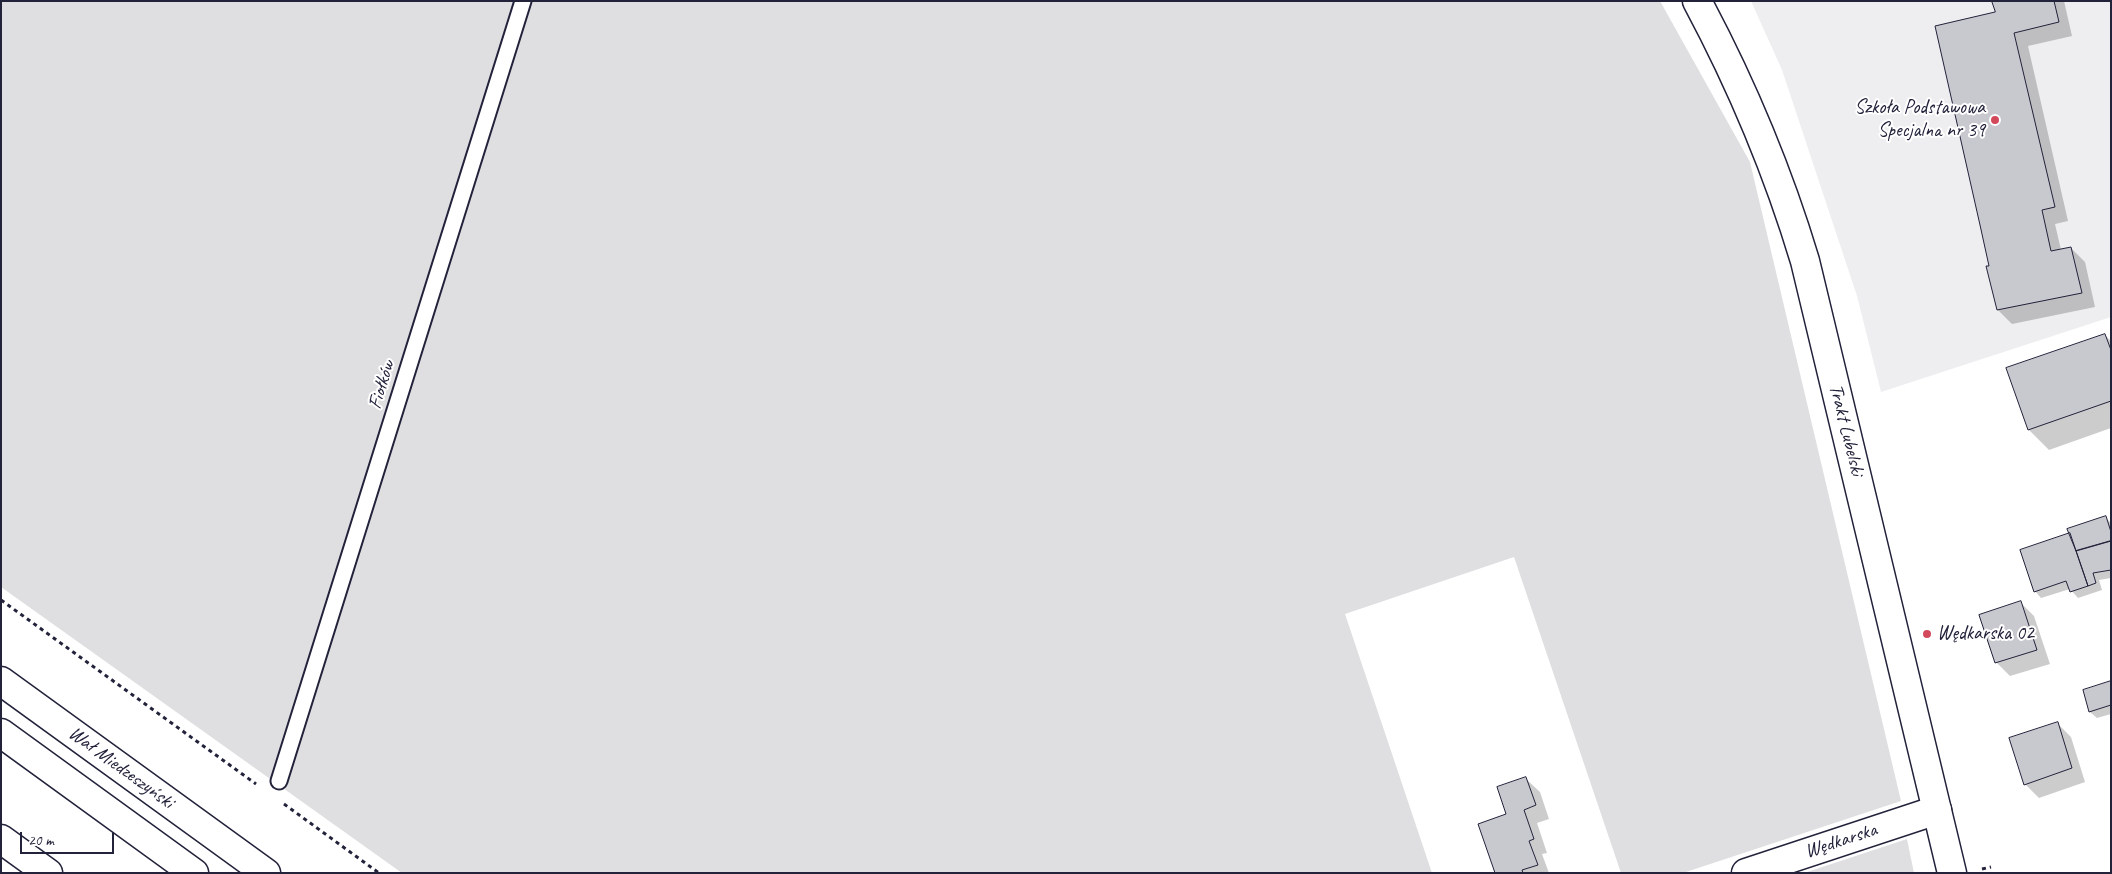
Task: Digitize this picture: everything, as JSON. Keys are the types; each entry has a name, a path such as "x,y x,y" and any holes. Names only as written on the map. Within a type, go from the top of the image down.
{"street":[{"name":"Trakt Lubelski","path":"1697,1 1729,61 1756,121 1790,212 1805,262 1952,873"},
{"name":"Wał Miedzeszyński","path":"1,681 266,873"},
{"path":"1,733 194,873"},
{"name":"Wędkarska","path":"1746,873 1937,810"},
{"path":"1,839 48,873"}],"lane":[{"name":"Fiołków","path":"279,781 523,1"}],"path":[{"path":"1,600 258,785"},
{"path":"282,803 379,873"}],"shaded area":[{"path":"1,1 1660,1 1750,162 1901,801 1683,873 1621,873 1514,557 1345,614 1432,873 402,873 1,587"},
{"path":"1751,1 2111,1 2111,317 1881,392 1857,296 1782,70"},
{"path":"1907,839 1914,873 1804,873"}],"building":[{"name":"Szkoła Podstawowa Specjalna nr 39","path":"1992,1 2054,1 2059,22 2014,33 2055,207 2042,210 2051,251 2071,247 2082,293 1997,310 1986,266 1989,266 1935,26 1995,12"},
{"path":"2105,334 2111,350 2111,401 2028,430 2006,368"},
{"path":"2106,516 2111,532 2111,541 2076,551 2067,529"},
{"path":"2070,533 2088,586 2070,592 2066,581 2034,592 2020,550"},
{"path":"2111,541 2111,570 2093,573 2096,583 2088,586 2076,551"},
{"path":"2021,601 2037,650 1995,663 1979,615"},
{"path":"2111,681 2111,705 2089,712 2083,690"},
{"path":"2058,722 2072,768 2024,785 2009,738"},
{"path":"1526,777 1536,805 1524,810 1534,839 1529,841 1538,865 1522,870 1523,873 1495,873 1478,824 1506,814 1497,787"}],"place":[{"name":"Szkoła Podstawowa Specjalna nr 39","path":"1995,120"},
{"name":"Wędkarska 02","path":"1927,634"}]}
